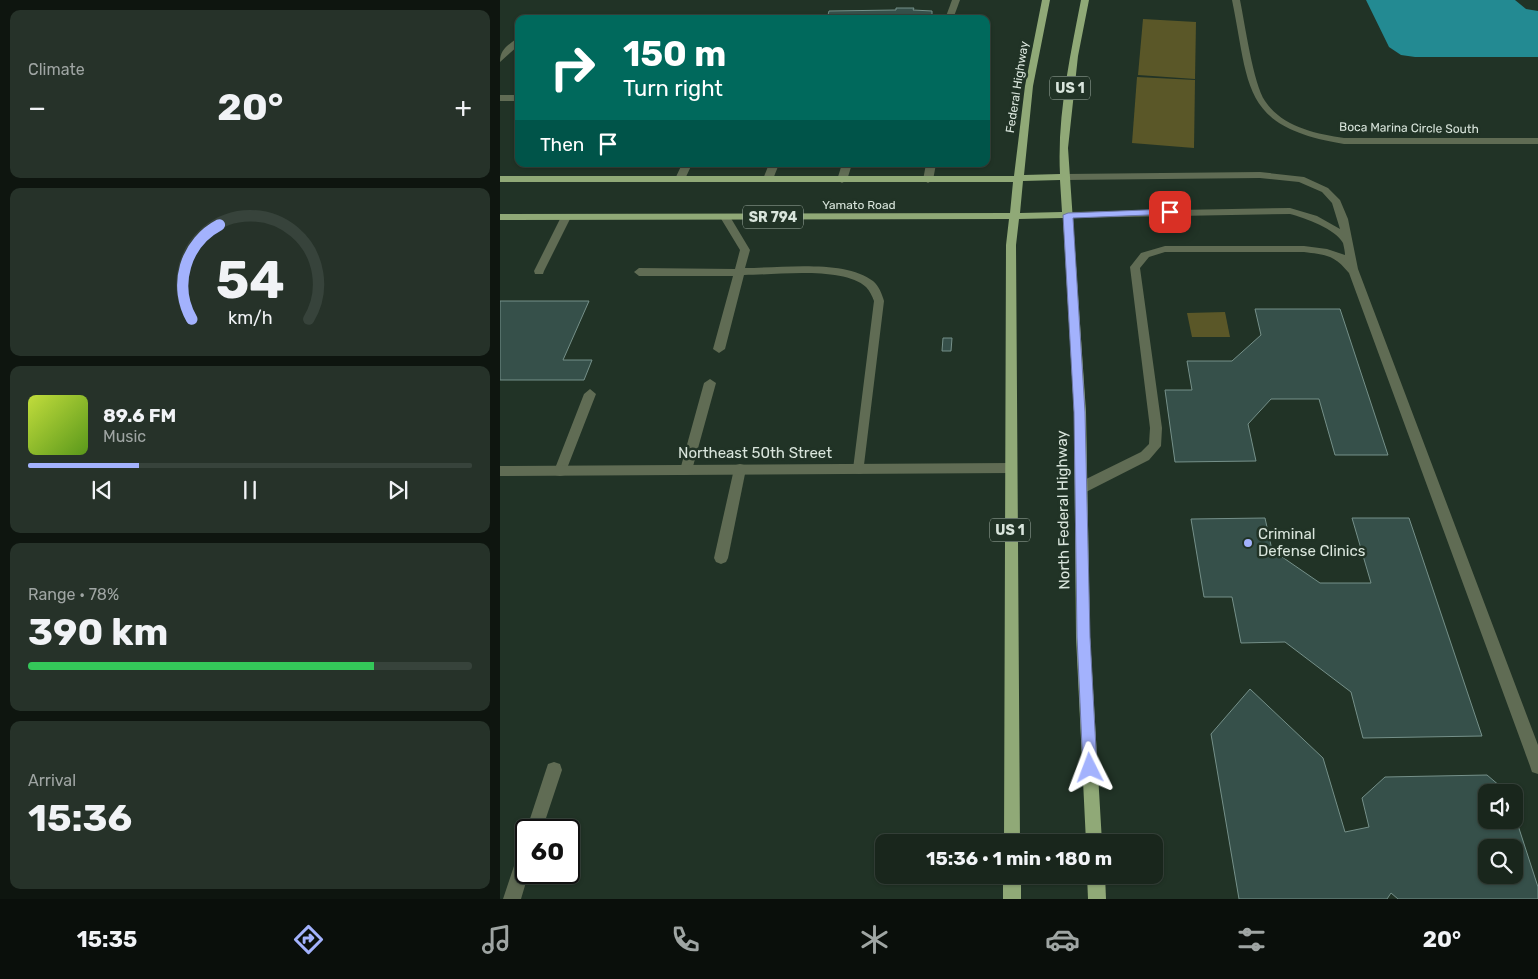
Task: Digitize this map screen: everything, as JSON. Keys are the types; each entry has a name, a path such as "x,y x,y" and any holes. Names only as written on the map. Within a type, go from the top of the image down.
{"main road":[{"name":"Federal Highway","path":"1017,178 1028,86 1046,0"},
{"name":"US 1","path":"1064,177 1064,138 1074,56 1085,0"},
{"name":"Yamato Road","path":"500,179 928,180 1064,177"},
{"name":"North Federal Highway","path":"1064,177 1080,412 1083,637 1094,834"},
{"name":"US 1","path":"1012,834 1010,468 1012,245 1017,178"},
{"name":"Yamato Road","path":"500,217 1014,217 1068,215"},
{"path":"1012,884 1012,899"},
{"path":"1096,884 1097,899"}],"street":[{"path":"950,15 956,0"},
{"name":"Boca Marina Circle South","path":"1236,0 1254,90 1259,101 1269,112 1284,123 1322,138 1344,142 1538,141"},
{"path":"500,60 508,48 515,44"},
{"path":"500,98 515,97"},
{"path":"680,179 686,167"},
{"path":"768,179 773,167"},
{"path":"842,180 846,167"},
{"path":"928,180 930,167"},
{"path":"1064,177 1260,174 1302,179 1325,190 1337,202 1343,220 1354,272 1538,766"},
{"path":"1068,215 1290,211 1307,215 1332,227 1346,240"},
{"path":"539,271 566,217"},
{"path":"719,349 745,250 725,217"},
{"path":"1081,488 1145,456 1155,446 1156,428 1134,267 1145,255 1164,249 1304,249 1327,252 1342,258 1354,272"},
{"path":"639,272 810,270 860,278 874,287 879,301 859,469"},
{"path":"686,470 710,383"},
{"path":"560,471 590,394"},
{"name":"Northeast 50th Street","path":"500,471 1010,468"},
{"path":"721,558 740,469"},
{"path":"538,819 554,770"},
{"path":"512,899 517,884"}],"shaded area":[{"path":"1143,19 1196,22 1195,79 1138,75"},
{"path":"1137,77 1195,80 1194,148 1132,143"},
{"path":"1225,312 1230,337 1192,337 1187,313"}],"water":[{"path":"1366,0 1515,0 1526,9 1538,11 1538,57 1415,57 1401,55 1389,47"}],"building":[{"path":"896,8 914,8 913,10 932,11 932,15 828,15 829,11 896,10"},
{"path":"500,301 589,301 563,360 592,360 584,380 500,380"},
{"path":"1255,309 1340,309 1388,455 1335,455 1319,399 1271,399 1248,424 1256,461 1175,462 1165,390 1192,390 1187,361 1232,361 1261,335"},
{"path":"943,338 952,338 951,351 942,351"},
{"path":"1265,518 1272,550 1320,583 1371,583 1352,518 1409,518 1482,736 1363,738 1351,692 1285,642 1241,643 1232,597 1204,597 1191,519"},
{"path":"1250,689 1323,758 1345,832 1369,827 1362,798 1385,777 1487,775 1498,784 1478,784 1478,829 1519,829 1522,839 1478,839 1478,884 1523,884 1523,841 1538,887 1538,899 1398,899 1391,893 1387,899 1239,899 1211,734"}],"place":[{"name":"Criminal Defense Clinics","path":"1248,543"}],"route":[{"path":"1090,768 1083,637 1080,412 1068,215 1170,212"}]}
